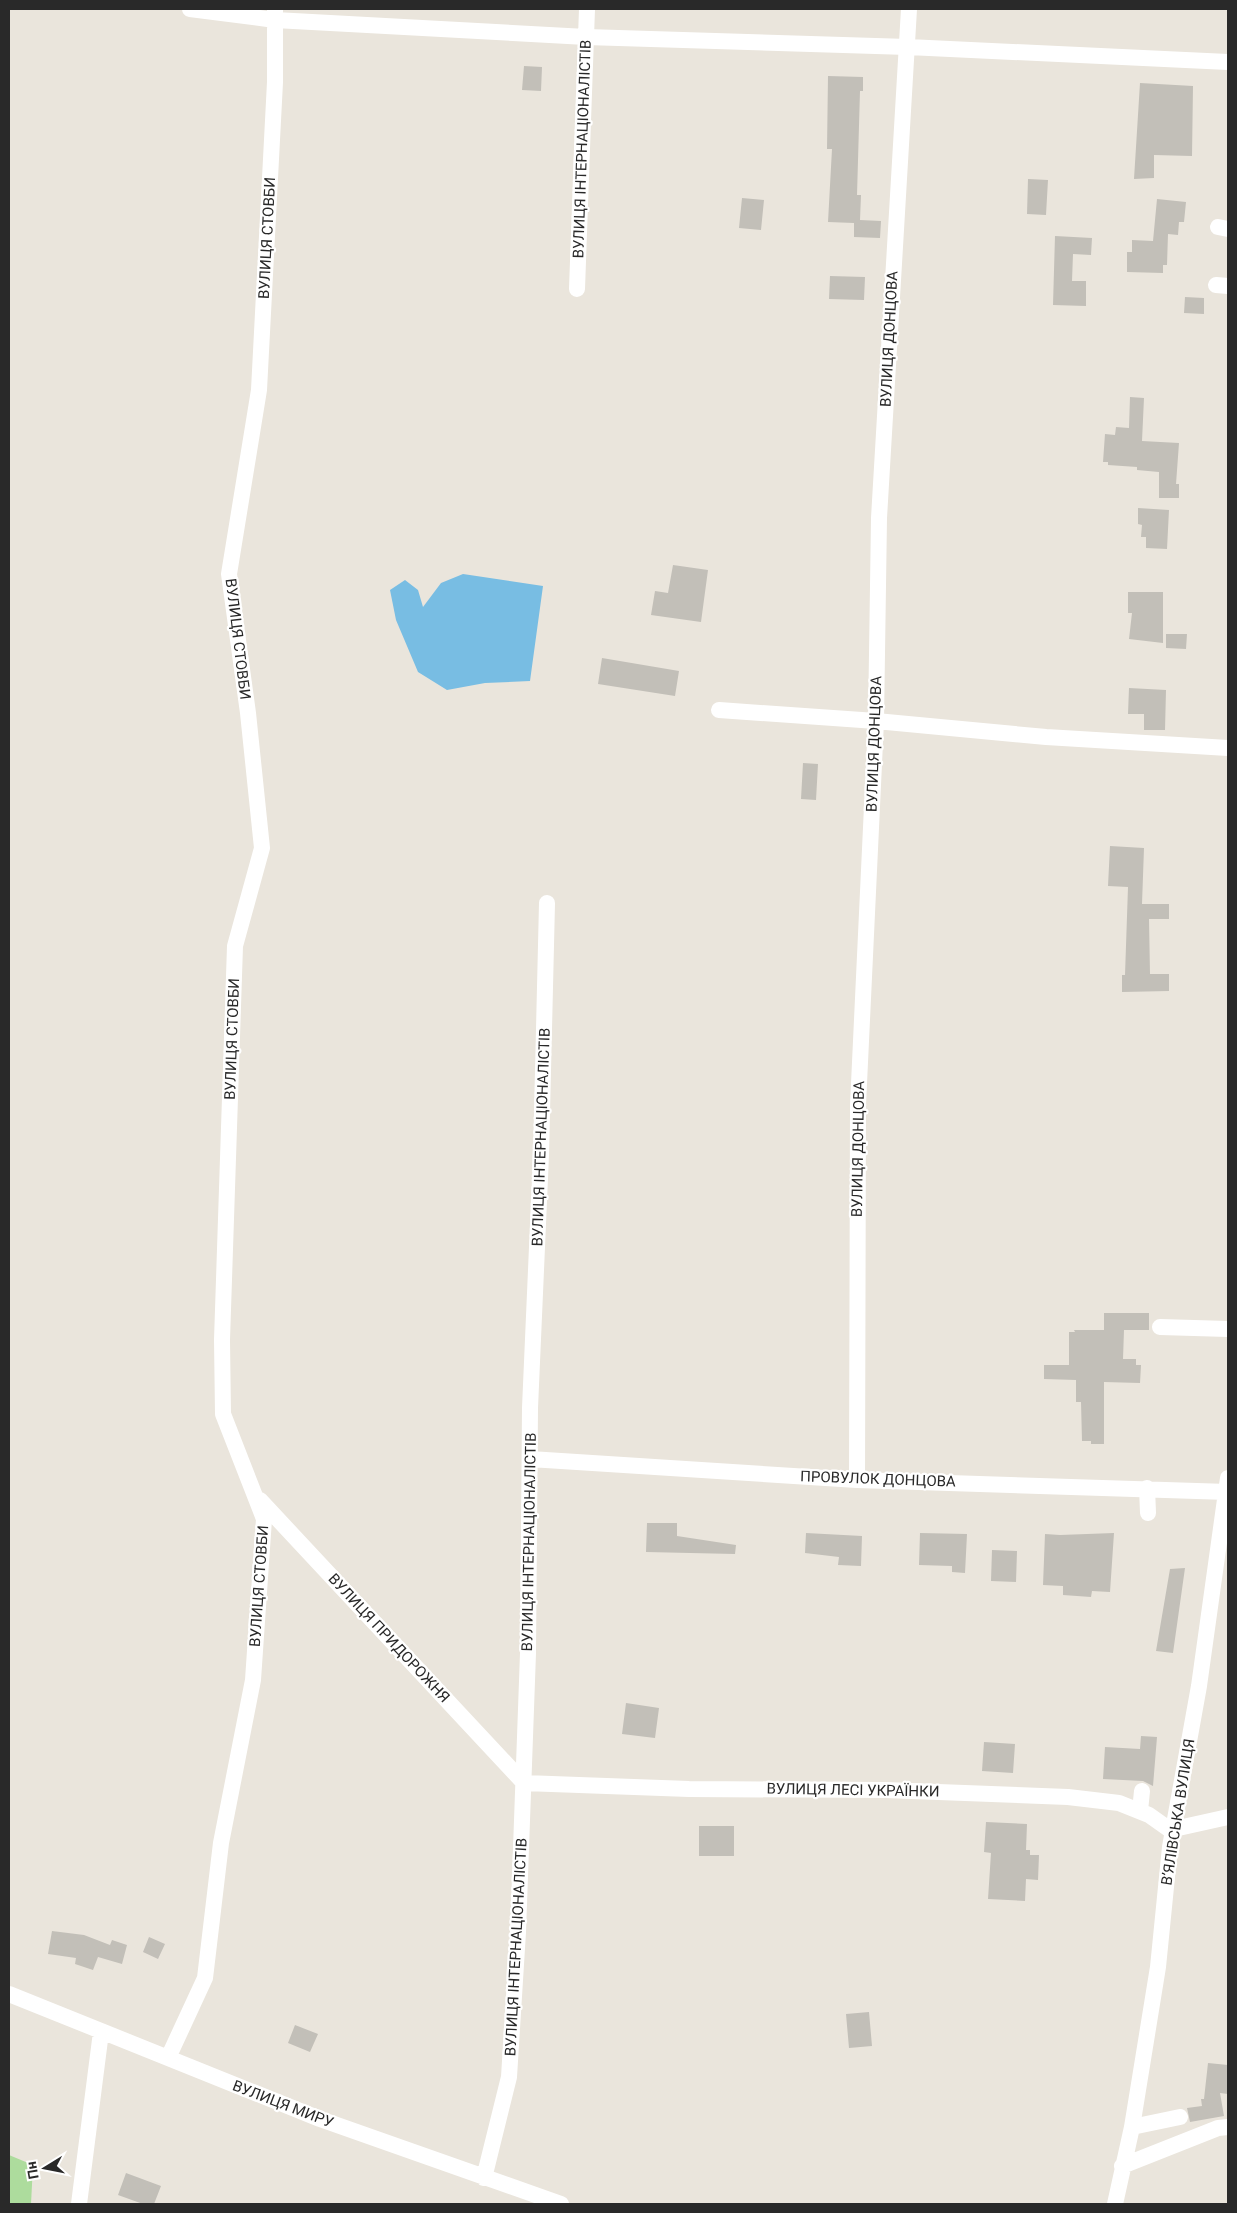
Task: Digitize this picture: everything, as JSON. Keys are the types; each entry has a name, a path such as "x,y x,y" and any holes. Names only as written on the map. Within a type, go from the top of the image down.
{"street":[{"path":"190,9 586,37 908,47 1228,62"},
{"name":"ВУЛИЦЯ ІНТЕРНАЦІОНАЛІСТІВ","path":"578,289 587,9"},
{"name":"ВУЛИЦЯ ДОНЦОВА","path":"857,1480 858,1105 876,721 879,518 909,9"},
{"name":"ВУЛИЦЯ СТОВБИ","path":"168,2058 204,1978 220,1843 253,1680 264,1519 223,1414 223,1331 235,946 262,848 248,713 229,574 259,390 275,82 275,14"},
{"path":"719,710 876,721 1046,737 1228,748"},
{"name":"ВУЛИЦЯ ІНТЕРНАЦІОНАЛІСТІВ","path":"484,2178 510,2077 524,1783 528,1653 530,1459 547,903"},
{"path":"1160,1327 1228,1329"},
{"name":"ПРОВУЛОК ДОНЦОВА","path":"530,1459 857,1480 1147,1488 1228,1488"},
{"path":"1147,1488 1148,1513"},
{"name":"В’ЯЛІВСЬКА ВУЛИЦЯ","path":"1116,2204 1122,2166 1132,2128 1158,1967 1170,1847 1199,1686 1228,1488"},
{"name":"ВУЛИЦЯ ПРИДОРОЖНЯ","path":"254,1493 524,1783"},
{"name":"ВУЛИЦЯ ЛЕСІ УКРАЇНКИ","path":"524,1783 689,1789 1054,1791 1119,1803 1161,1821 1174,1831"},
{"path":"1140,1811 1142,1791"},
{"path":"1174,1831 1228,1817"},
{"name":"ВУЛИЦЯ МИРУ","path":"9,1994 320,2119 561,2204"},
{"path":"79,2204 102,2032"},
{"path":"1132,2128 1180,2117"},
{"path":"1122,2166 1211,2131 1228,2127"}],"green space":[{"path":"9,2155 33,2165 31,2204 9,2204"}],"water":[{"path":"463,574 543,586 530,681 485,683 447,690 418,672 396,620 390,590 405,580 418,590 423,607 441,583"}],"building":[{"path":"524,66 542,67 541,91 522,90"},
{"path":"828,76 863,77 863,91 860,91 857,195 861,195 860,220 881,221 880,238 854,237 854,223 828,222 832,149 827,149"},
{"path":"1140,83 1193,86 1192,156 1154,155 1154,178 1134,179"},
{"path":"1028,179 1048,180 1046,215 1027,214"},
{"path":"742,198 764,200 761,230 739,228"},
{"path":"1157,199 1186,202 1184,222 1179,222 1178,235 1168,234 1167,265 1163,265 1163,273 1127,272 1127,252 1132,252 1132,240 1153,241"},
{"path":"1055,236 1092,238 1091,255 1073,254 1072,281 1086,281 1086,306 1053,305"},
{"path":"830,276 865,277 864,300 829,299"},
{"path":"1185,297 1204,298 1204,314 1184,313"},
{"path":"1130,397 1144,398 1142,441 1179,443 1176,484 1179,484 1179,498 1159,498 1159,472 1137,470 1137,467 1108,465 1108,462 1103,462 1105,434 1115,435 1116,427 1129,428"},
{"path":"1138,508 1169,510 1167,549 1146,548 1146,537 1141,537 1142,525 1138,524"},
{"path":"673,565 708,570 701,622 651,615 655,591 668,593"},
{"path":"1128,592 1163,592 1163,643 1129,639 1132,613 1128,613"},
{"path":"1166,634 1187,634 1186,649 1166,648"},
{"path":"602,658 679,671 675,696 598,684"},
{"path":"1129,688 1166,690 1165,730 1144,730 1144,714 1128,714"},
{"path":"803,763 818,764 816,800 801,799"},
{"path":"1110,846 1144,848 1142,904 1169,904 1169,919 1149,919 1150,974 1169,974 1169,991 1122,992 1122,975 1125,975 1128,887 1108,886"},
{"path":"1104,1313 1149,1313 1149,1330 1124,1330 1123,1359 1136,1359 1136,1365 1141,1365 1140,1383 1104,1382 1104,1444 1091,1444 1091,1441 1082,1441 1081,1402 1076,1402 1076,1380 1044,1379 1044,1365 1069,1365 1069,1332 1075,1332 1074,1330 1104,1330"},
{"path":"647,1523 677,1523 677,1536 736,1545 735,1554 646,1552"},
{"path":"806,1533 862,1536 861,1566 838,1565 839,1557 805,1553"},
{"path":"920,1533 967,1534 965,1573 952,1572 952,1566 919,1565"},
{"path":"1114,1533 1110,1592 1092,1591 1091,1597 1063,1595 1063,1586 1043,1585 1045,1534"},
{"path":"992,1550 1017,1551 1016,1582 991,1581"},
{"path":"1185,1568 1173,1653 1156,1651 1170,1569"},
{"path":"626,1703 659,1708 655,1738 622,1734"},
{"path":"1141,1736 1157,1737 1153,1786 1143,1781 1103,1779 1105,1747 1140,1749"},
{"path":"984,1742 1015,1744 1013,1773 982,1771"},
{"path":"986,1822 1027,1824 1026,1850 1030,1850 1030,1855 1039,1855 1038,1880 1026,1879 1025,1901 988,1899 991,1853 984,1852"},
{"path":"699,1826 734,1826 734,1856 699,1856"},
{"path":"52,1931 84,1935 110,1945 112,1940 127,1945 122,1964 98,1957 93,1970 75,1964 76,1958 48,1954"},
{"path":"149,1937 165,1944 158,1959 143,1952"},
{"path":"869,2012 872,2046 849,2048 846,2014"},
{"path":"295,2025 318,2034 310,2052 288,2043"},
{"path":"1208,2063 1228,2065 1228,2094 1220,2093 1224,2116 1190,2122 1187,2108 1202,2106 1201,2099 1204,2099"},
{"path":"126,2173 161,2186 154,2204 143,2204 118,2195"}]}
